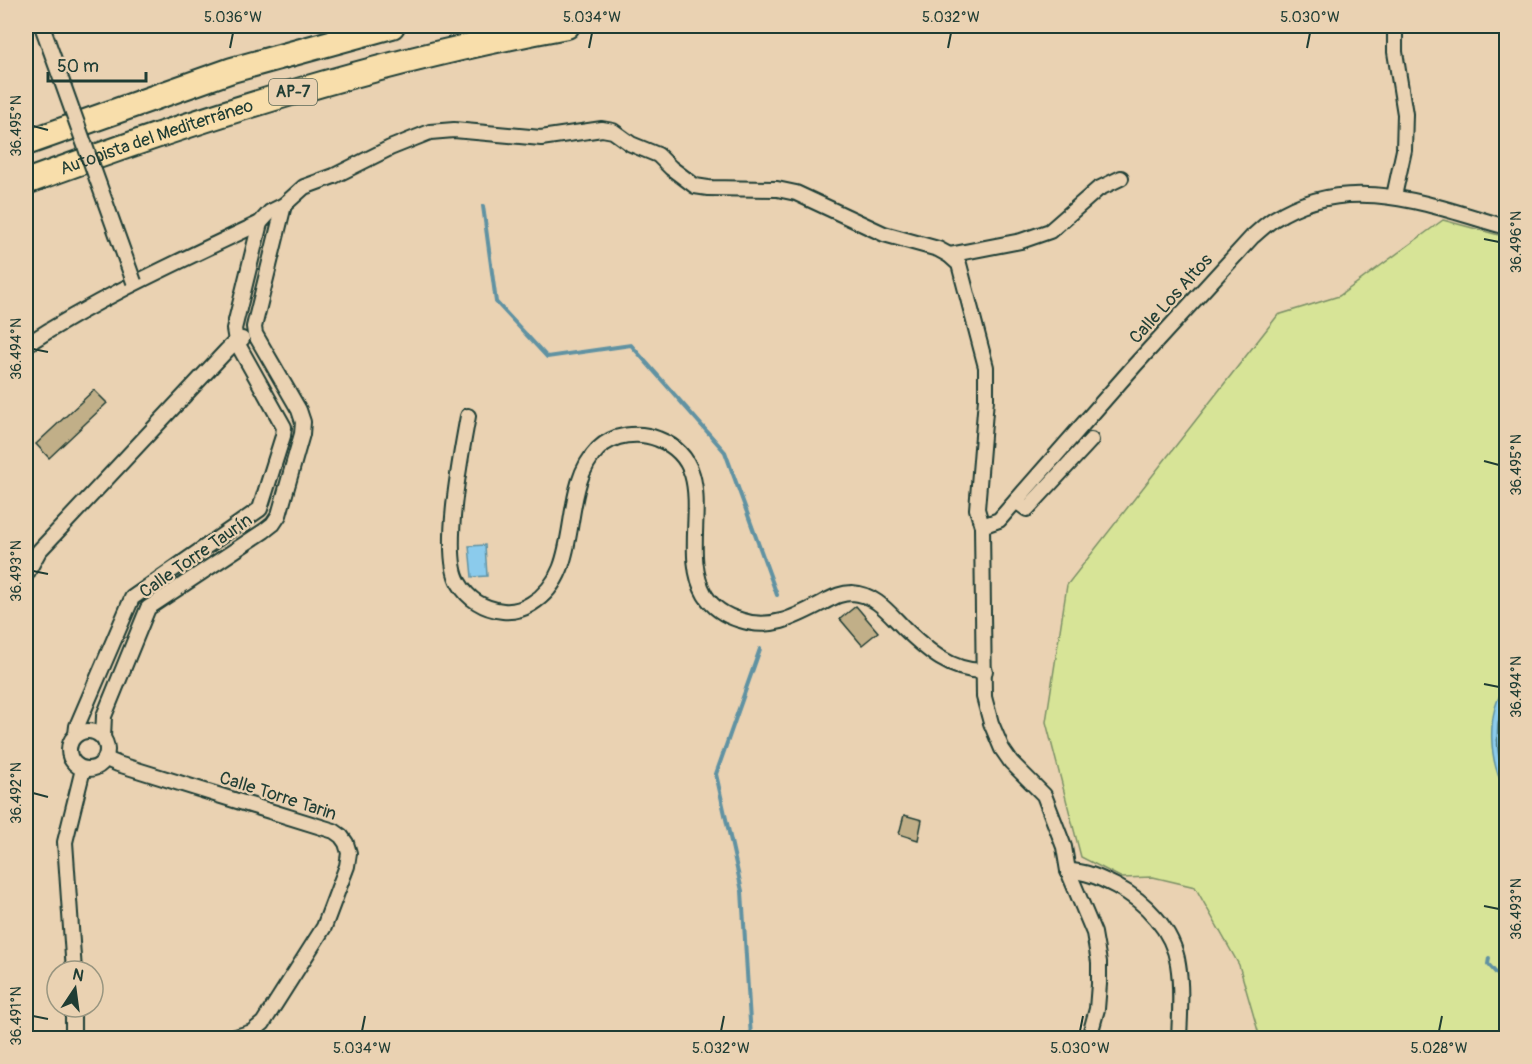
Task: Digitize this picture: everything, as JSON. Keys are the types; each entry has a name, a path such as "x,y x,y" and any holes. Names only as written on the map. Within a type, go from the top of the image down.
{"highway":[{"name":"Autopista del Mediterráneo","path":"26,143 232,70 392,26"},
{"name":"Autopista del Mediterráneo","path":"26,182 125,146 377,68 567,26"}],"street":[{"path":"42,26 134,282"},
{"path":"1394,196 1404,150 1405,114 1395,52 1395,26"},
{"path":"26,345 65,319 134,282 260,224 270,212 284,205 304,187 334,176 390,148 430,132 454,130 540,138 602,129 613,131 631,144 658,155 695,186 777,189 796,193 884,234 938,249 949,255 959,264 986,367 978,509 982,526 984,697 991,723 1002,749 1011,762 1044,795 1064,847 1068,871 1094,933 1099,962 1097,1009 1089,1038"},
{"path":"949,255 1021,241 1050,231 1098,189 1121,178"},
{"name":"Calle Los Altos","path":"982,526 999,520 1135,365 1252,237 1274,219 1314,201 1353,194 1394,196 1506,226"},
{"path":"26,575 46,543 236,341 255,334 254,327 284,205"},
{"path":"236,341 234,329 260,224"},
{"name":"Calle Torre Taurín","path":"103,737 104,716 148,608 264,531 279,515 302,434 303,422 299,410 255,334"},
{"name":"Calle Torre Taurín","path":"76,734 77,726 132,598 260,509 284,427 236,341"},
{"path":"468,416 456,490 452,563 457,580 469,597 486,607 504,611 523,609 547,593 560,570 566,552 576,499 584,471 591,457 600,447 618,438 628,435 649,436 668,443 676,450 683,457 693,475 696,485 694,553 698,579 710,603 728,616 749,624 772,624 794,618 840,594 854,593 882,605 903,628 943,661 969,671 984,671"},
{"path":"1016,501 1027,509 1091,440"},
{"path":"85,731 95,732 103,737 107,745 106,759 96,768 83,769 71,760 68,751 70,742 76,734 85,731"},
{"name":"Calle Torre Tarin","path":"106,759 334,831 346,843 349,858 324,927 263,1023 252,1032 232,1038"},
{"path":"73,959 65,842 83,769"},
{"path":"1068,871 1080,871 1124,890 1149,910 1167,933 1178,962 1179,1038"},
{"path":"72,1038 73,1019"}],"green space":[{"path":"1443,220 1506,237 1506,1038 1260,1038 1239,965 1195,887 1153,877 1122,878 1081,857 1046,722 1067,585 1278,315 1339,296"}],"water":[{"path":"485,545 487,576 472,577 469,546"},
{"path":"1506,687 1506,790 1496,768 1492,723 1499,697"}],"building":[{"path":"94,390 107,403 49,458 36,444"},
{"path":"856,606 878,632 862,645 840,619"},
{"path":"904,815 922,820 918,840 899,834"}],"waterway":[{"path":"483,206 496,302 547,357 631,345 725,452 777,595"},
{"path":"751,1038 742,891 716,774 760,649"},
{"path":"1489,958 1488,964 1506,984"}]}
